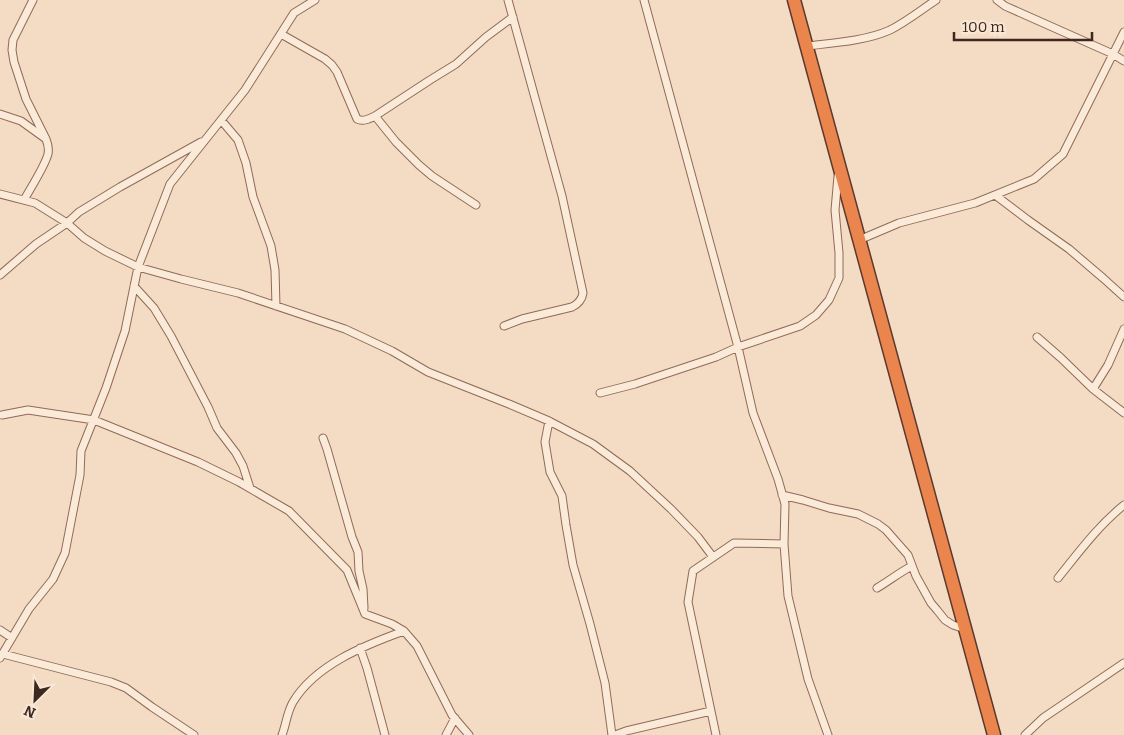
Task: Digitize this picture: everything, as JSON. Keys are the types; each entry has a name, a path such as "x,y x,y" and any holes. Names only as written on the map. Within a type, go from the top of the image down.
{"highway":[{"path":"794,0 994,735"}],"street":[{"path":"24,200 48,155 46,139 26,99 12,50 12,40 33,0"},
{"path":"194,735 126,688 111,682 2,656 29,608 54,579 65,553 80,475 81,451 94,420 125,331 138,267 170,184 245,90 294,13 316,0"},
{"path":"504,326 522,319 572,307 582,298 583,293 562,196 508,0"},
{"path":"644,0 738,347 754,413 785,504 784,544 788,596 808,679 828,735"},
{"path":"806,46 879,34 890,30 936,0"},
{"path":"997,0 1005,6 1113,54 1124,61"},
{"path":"281,34 332,65 337,72 357,119 360,121 375,116 456,64 486,37 513,17"},
{"path":"859,240 899,223 975,203 1034,179 1063,154 1124,32"},
{"path":"0,114 21,121 46,139"},
{"path":"375,116 419,166 476,205"},
{"path":"221,120 238,140 246,163 253,196 271,246 275,270 276,306"},
{"path":"0,275 36,244 80,212 120,187 205,140"},
{"path":"600,393 635,384 716,357 773,334 800,326 816,316 829,300 839,278 835,210 839,168"},
{"path":"0,194 35,204 67,223 84,238 105,251 138,267 238,293 344,329 392,351 428,372 549,421 593,444 630,472 671,509 698,537 713,557"},
{"path":"995,195 1069,249 1124,297"},
{"path":"134,286 154,308 171,336 217,428 236,453 243,466 251,488"},
{"path":"1093,389 1108,365 1124,329"},
{"path":"1036,337 1093,389 1124,413"},
{"path":"2,415 28,410 94,420 198,462 251,488 289,511 347,570 365,614 392,624 404,631 418,646 452,715 469,735"},
{"path":"549,421 545,442 550,472 562,496 573,565 605,683 614,735 711,711"},
{"path":"323,438 349,529 358,552 365,614"},
{"path":"782,495 858,514 878,524 908,555 916,576 926,594 945,620 952,625 965,629"},
{"path":"1058,578 1110,516 1124,505"},
{"path":"716,735 688,602 693,571 734,542 784,544"},
{"path":"877,588 912,566"},
{"path":"0,630 12,638"},
{"path":"282,735 293,702 320,672 366,645 404,631"},
{"path":"360,648 385,735"},
{"path":"1025,735 1043,718 1124,662"},
{"path":"446,735 455,718"}]}
